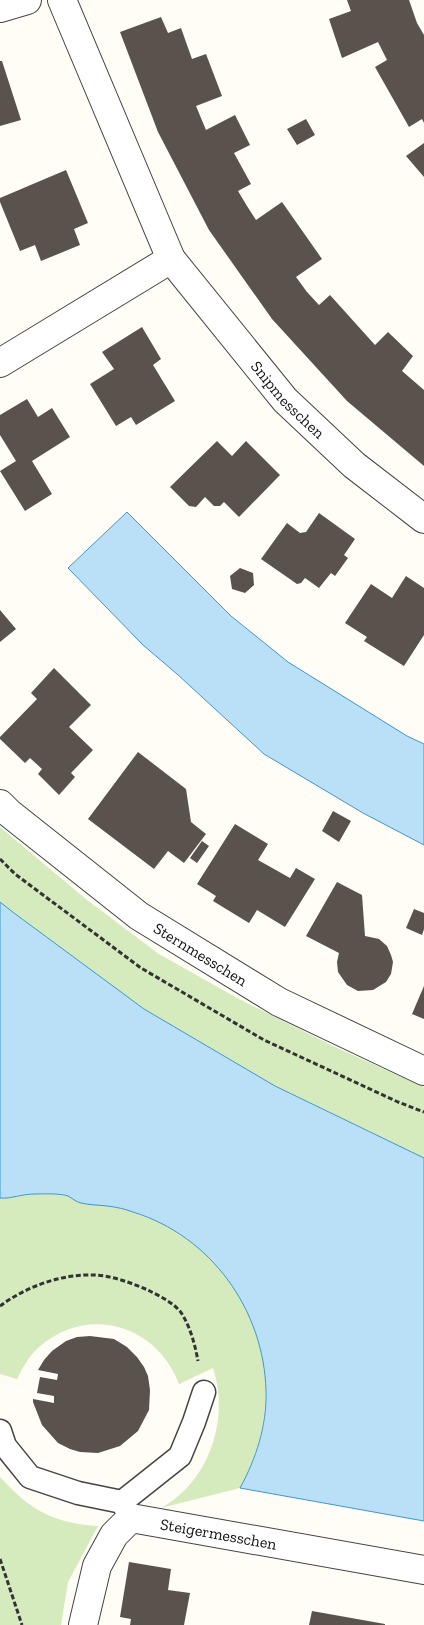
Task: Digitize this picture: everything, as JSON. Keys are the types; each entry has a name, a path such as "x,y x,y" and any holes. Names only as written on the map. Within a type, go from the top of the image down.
{"street":[{"path":"0,8 27,0"},
{"name":"Snipmesschen","path":"62,0 171,259 285,400 354,465 424,519"},
{"path":"0,363 171,259"},
{"name":"Sternmesschen","path":"0,804 139,916 279,1002 424,1071"},
{"path":"83,1625 97,1566 126,1510"},
{"name":"Steigermesschen","path":"126,1510 424,1570"}],"lane":[{"path":"0,1431 5,1446 30,1477 126,1510 180,1456 204,1392"}],"path":[{"path":"0,1306 35,1286 62,1278 94,1275 130,1282 161,1296 181,1312 194,1338 204,1392"},
{"path":"0,1559 22,1625"}],"green space":[{"path":"0,827 87,900 159,954 237,998 335,1047 424,1087 424,1158 275,1086 144,1009 13,913 0,902"},
{"path":"32,1194 66,1195 81,1203 117,1207 150,1218 197,1246 224,1274 245,1305 258,1340 265,1376 264,1414 256,1451 240,1488 161,1508 178,1497 192,1482 203,1466 211,1447 217,1428 219,1408 218,1388 213,1368 179,1384 169,1364 155,1347 138,1335 119,1327 99,1324 78,1326 58,1334 35,1350 17,1379 0,1374 0,1198"},
{"path":"0,1477 22,1498 43,1513 68,1522 98,1526 68,1582 61,1625 0,1625"}],"water":[{"path":"127,512 231,616 288,662 407,736 424,744 424,845 363,813 264,754 143,645 68,568"},
{"path":"0,902 144,1009 275,1086 424,1158 424,1521 240,1488 256,1454 265,1416 266,1391 263,1361 255,1332 244,1305 228,1280 209,1258 186,1239 161,1223 133,1212 114,1207 81,1203 60,1194 30,1194 0,1198"}],"building":[{"path":"347,0 409,0 417,23 424,35 424,123 422,119 409,127 375,67 387,60 378,42 342,58 329,19 351,11"},
{"path":"161,17 168,33 181,28 192,59 206,54 222,96 196,106 206,130 235,115 250,145 234,153 251,184 238,191 256,220 282,202 322,259 296,277 307,292 319,305 330,295 375,345 388,332 413,356 402,371 424,390 424,466 347,401 272,319 209,230 158,132 120,32"},
{"path":"0,61 2,61 21,120 0,126"},
{"path":"306,119 315,135 297,145 287,129"},
{"path":"424,143 424,177 406,156"},
{"path":"66,170 88,223 74,229 80,245 41,261 35,245 20,251 0,198"},
{"path":"142,327 161,359 153,365 175,401 136,425 131,417 116,426 90,384 114,369 102,352"},
{"path":"27,399 38,417 52,408 70,437 32,461 52,494 25,511 0,471 16,461 0,435 0,415"},
{"path":"217,441 232,456 246,441 280,475 239,517 224,502 220,506 214,506 205,497 196,507 189,506 170,487"},
{"path":"319,513 355,539 344,555 348,558 335,576 331,573 319,588 305,578 301,583 297,584 261,559 287,523 300,533 306,532"},
{"path":"240,568 253,573 254,585 245,593 232,589 230,576"},
{"path":"406,576 424,588 424,635 404,666 364,641 367,637 345,623 371,584 392,598"},
{"path":"0,610 16,629 0,642"},
{"path":"54,668 91,705 69,727 93,750 71,773 75,777 59,795 38,774 42,769 30,758 25,763 0,739 37,699 31,693"},
{"path":"138,752 186,789 191,822 206,834 184,863 168,851 154,869 88,819"},
{"path":"333,811 351,821 339,842 322,831"},
{"path":"235,824 268,844 258,860 290,878 296,868 315,879 285,927 257,910 249,923 213,901 216,896 197,884"},
{"path":"202,841 209,846 197,863 190,858"},
{"path":"337,882 362,895 365,936 379,939 387,946 391,955 393,962 391,974 386,982 373,990 358,991 347,985 338,972 337,962 339,953 306,936"},
{"path":"414,909 424,913 422,935 406,928"},
{"path":"424,986 424,1019 412,1014"},
{"path":"90,1336 114,1339 127,1347 144,1367 148,1376 150,1390 149,1410 138,1431 120,1446 98,1453 80,1452 58,1443 42,1425 33,1402 33,1399 54,1403 54,1396 37,1393 40,1377 57,1380 58,1374 38,1370 44,1360 52,1351 66,1341 77,1337"},
{"path":"129,1562 171,1569 168,1590 190,1593 184,1625 130,1625 131,1619 120,1617"},
{"path":"312,1611 385,1624 385,1625 309,1625"}]}
